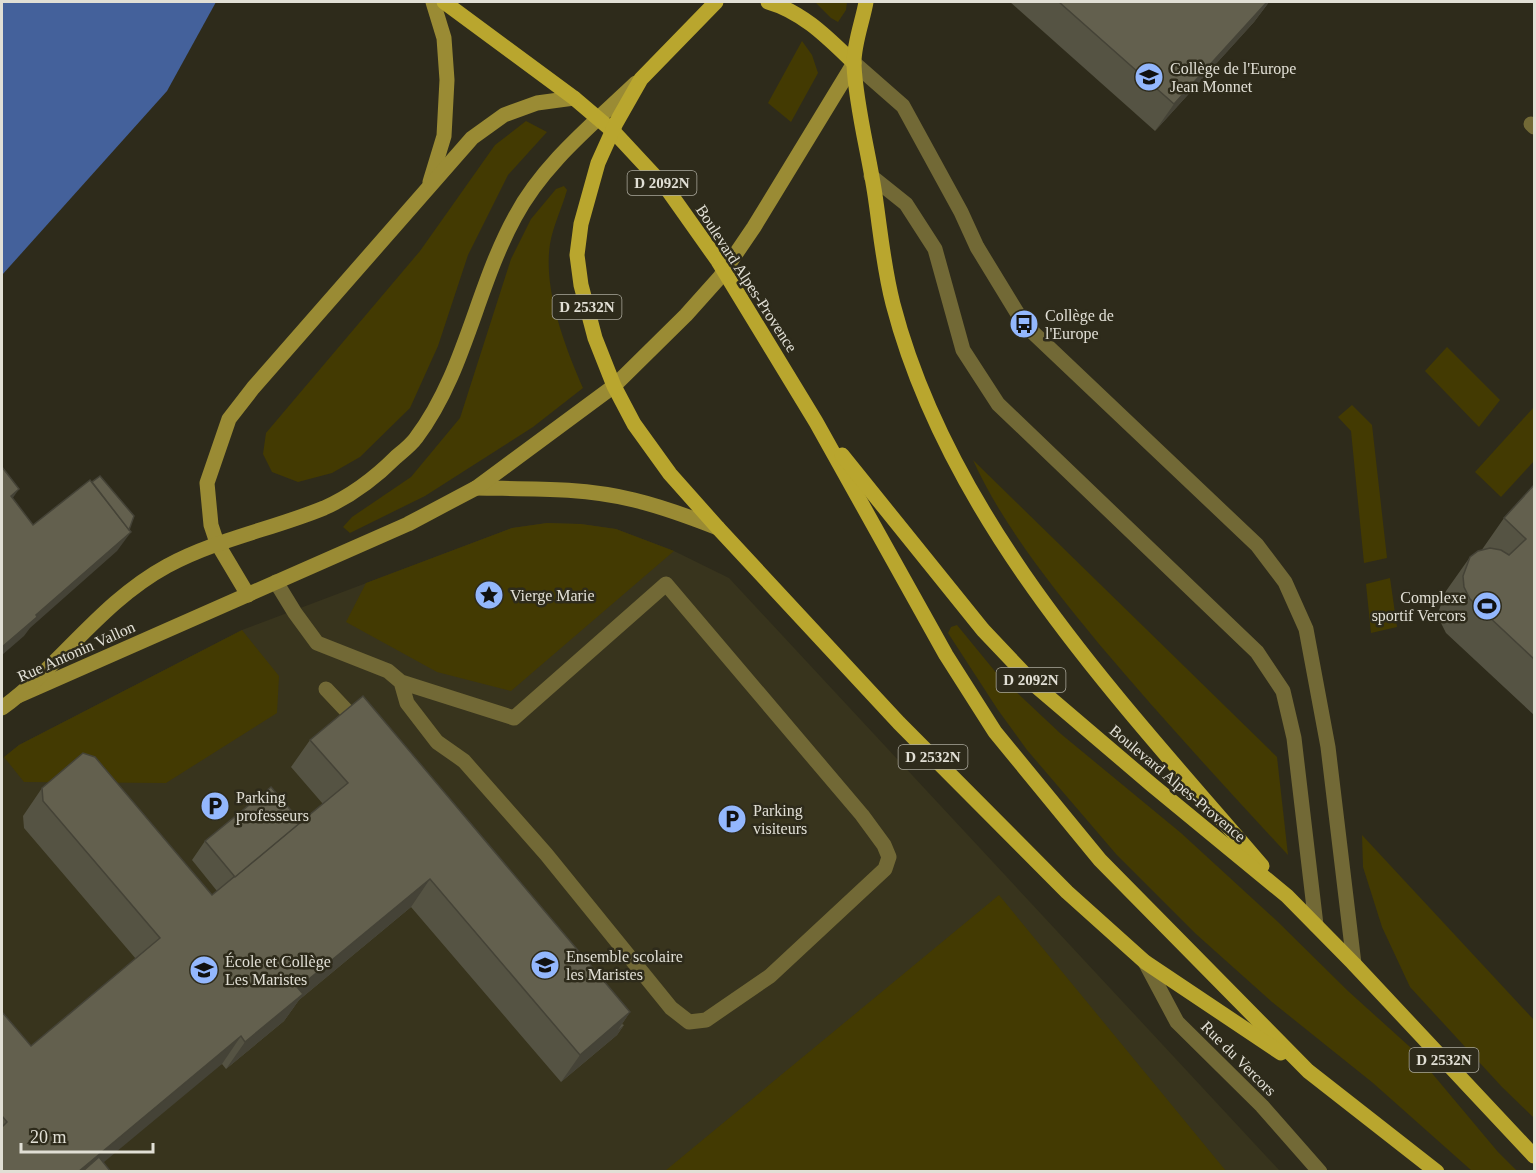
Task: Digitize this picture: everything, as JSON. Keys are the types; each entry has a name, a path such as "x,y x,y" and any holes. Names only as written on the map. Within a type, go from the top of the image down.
{"main road":[{"path":"428,187 444,136 447,80 444,38 433,2"},
{"name":"Boulevard Alpes-Provence","path":"444,2 574,98 614,132 667,189 718,261 816,422 946,655 995,732 1100,860 1308,1071 1437,1172"},
{"name":"D 2532N","path":"716,2 641,79 616,123 598,163 581,224 577,255 581,285 595,338 614,386 634,424 664,465 718,528 916,740 1067,892 1146,962 1308,1071"},
{"path":"768,2 800,15 854,63"},
{"name":"D 2532N","path":"866,2 854,63 882,255 893,305 910,358 933,417 992,528 1064,630 1287,896"},
{"name":"Rue Antonin Vallon","path":"18,696 408,524 476,488 614,386 686,315 720,277 754,227 854,63"},
{"name":"Rue Antonin Vallon","path":"18,696 82,632 130,590 167,566 217,543 325,507 375,477 416,439 445,391 500,248 515,216 535,186 579,137 641,79"},
{"path":"248,595 217,543 211,525 207,483 229,419 253,388 472,138 504,115 537,103 574,98"},
{"name":"Boulevard Alpes-Provence","path":"816,422 983,630 1037,687 1287,896 1534,1156"},
{"path":"476,488 572,490 632,499 678,512 718,528"},
{"path":"2,708 18,696"}],"street":[{"path":"854,63 903,106 961,212 976,247 1024,324 1257,545 1286,582 1306,629 1328,747 1354,964"},
{"path":"871,176 906,204 935,249 963,350 998,404 1257,652 1283,692 1294,738 1316,926"},
{"path":"276,582 317,643 388,671 401,682 514,718 666,584 862,815 884,845 889,857 885,869 770,976 706,1020 689,1022 671,1008 546,854 464,761 437,742 407,703 401,682"},
{"path":"326,689 366,731"},
{"name":"Rue du Vercors","path":"1146,962 1178,1022 1262,1106 1320,1172"}],"shaded area":[{"path":"815,2 847,2 846,10 838,22"},
{"path":"802,41 812,55 818,73 791,122 768,103"},
{"path":"526,121 547,132 508,175 468,255 438,346 410,408 360,457 332,473 298,482 272,472 263,454 266,433 420,251 495,145"},
{"path":"564,186 567,190 550,244 550,280 557,318 583,388 533,427 425,496 350,533 343,527 352,517 411,477 460,418 511,259 531,219 556,189"},
{"path":"1447,347 1500,400 1479,427 1425,371"},
{"path":"1352,405 1372,425 1387,558 1364,563 1351,431 1338,417"},
{"path":"1534,407 1534,461 1501,497 1475,472"},
{"path":"973,460 1277,757 1288,855 1145,698 1064,601 1030,556 999,509"},
{"name":"Ensemble scolaire les Maristes","path":"547,523 581,524 616,529 674,551 729,578 1280,1171 2,1171 2,759 19,745 242,630 512,528"},
{"path":"547,523 581,524 616,529 674,551 511,691 437,672 346,622 366,583 512,528"},
{"path":"1390,578 1397,627 1371,633 1366,584"},
{"path":"957,625 998,675 1061,734 1181,833 1410,1047 1498,1152 1517,1171 1472,1171 1373,1083 1272,1002 1196,934 1116,854 1027,750 948,633 951,627"},
{"path":"242,630 279,676 277,713 166,783 24,782 4,757 19,745"},
{"path":"1362,835 1534,1020 1534,1118 1502,1087 1410,987 1382,927 1363,867"},
{"path":"999,895 1226,1171 665,1171"}],"water":[{"path":"2,2 216,2 167,91 2,275"}],"building":[{"name":"Collège de l'Europe Jean Monnet","path":"1059,2 1267,2 1174,104"},
{"path":"2,467 19,489 11,496 33,525 90,480 131,532 2,647"},
{"path":"100,476 134,516 129,530 92,482"},
{"path":"1534,485 1534,659 1470,599 1464,587 1463,576 1470,557 1478,551 1490,548 1501,550 1509,555 1526,539 1504,518"},
{"path":"363,696 630,1012 580,1055 430,879 298,988 303,994 245,1042 241,1036 78,1172 2,1172 2,1127 7,1122 2,1116 2,1012 31,1046 160,938 43,801 42,788 83,753 95,757 212,895 348,783 310,740"},
{"path":"271,787 301,822 235,877 205,841"},
{"path":"99,1157 111,1172 82,1172"}],"place":[{"name":"Collège de l'Europe Jean Monnet","path":"1149,77"},
{"name":"Collège de l'Europe","path":"1024,324"},
{"name":"Vierge Marie","path":"489,595"},
{"name":"Complexe sportif Vercors","path":"1487,606"},
{"name":"Parking professeurs","path":"215,806"},
{"name":"Parking visiteurs","path":"732,819"},
{"name":"Ensemble scolaire les Maristes","path":"545,965"},
{"name":"École et Collège Les Maristes","path":"204,970"}]}
